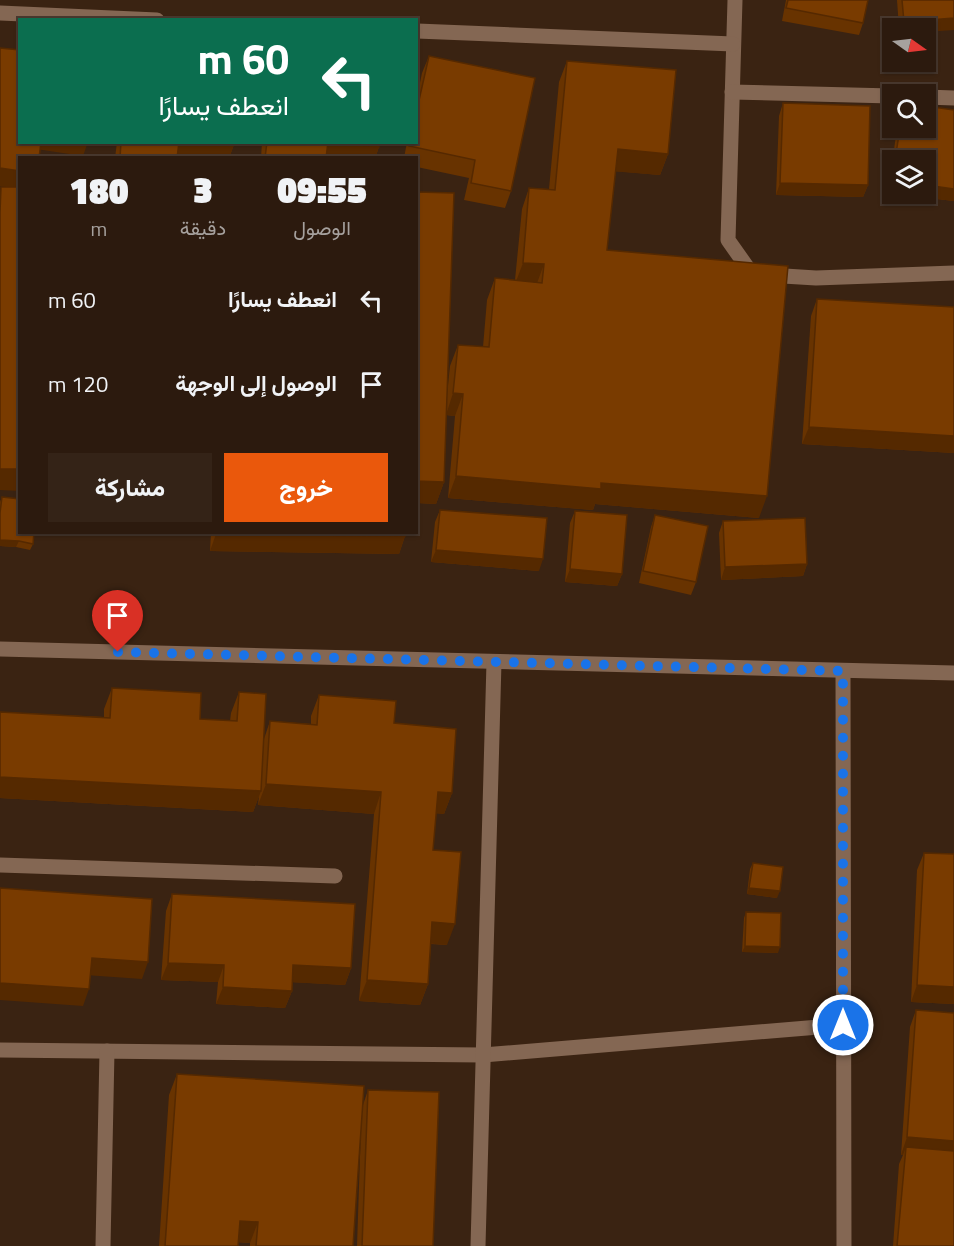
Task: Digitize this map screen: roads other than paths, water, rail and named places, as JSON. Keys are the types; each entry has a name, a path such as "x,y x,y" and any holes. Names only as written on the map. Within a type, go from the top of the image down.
{"street":[{"path":"735,0 728,240 752,274 816,278 954,273"},
{"path":"0,13 112,18"},
{"path":"418,31 734,44"},
{"path":"732,92 882,96"},
{"path":"936,98 954,98"},
{"path":"0,649 954,674"},
{"path":"478,1246 494,662"},
{"path":"843,671 844,1246"},
{"path":"0,865 335,876"},
{"path":"0,1050 483,1055 843,1025"},
{"path":"103,1246 107,1051"}]}
